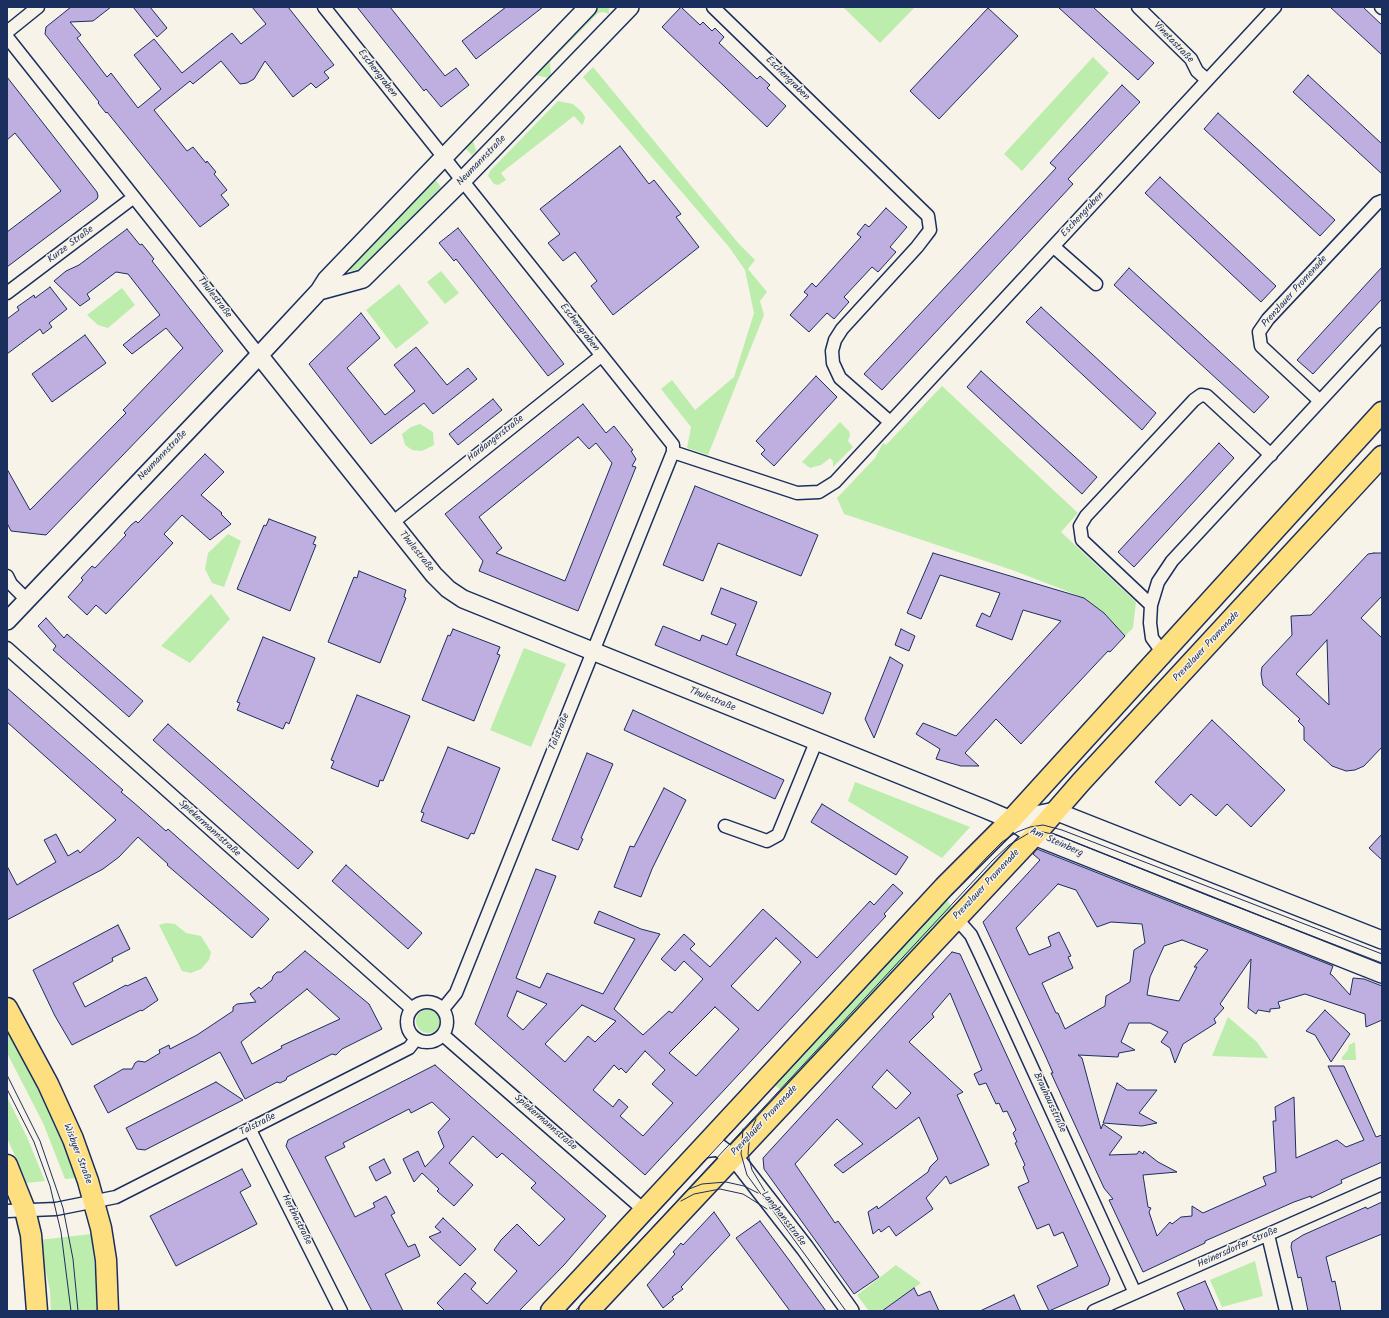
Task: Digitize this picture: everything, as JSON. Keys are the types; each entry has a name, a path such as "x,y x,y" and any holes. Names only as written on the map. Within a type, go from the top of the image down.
{"main road":[{"path":"551,1311 944,887 1011,820 1382,412"},
{"name":"Prenzlauer Promenade","path":"589,1311 1034,836 1055,811 1382,456"},
{"path":"1259,546 1280,566"},
{"name":"Wisbyer Straße","path":"7,1008 48,1084 73,1139 101,1228 106,1260 108,1311"},
{"path":"7,1165 16,1211 31,1236 37,1311"}],"street":[{"path":"7,32 38,7"},
{"name":"Eschengraben","path":"324,7 673,446 673,452 797,493 819,492 835,482 1275,7"},
{"name":"Neumannstraße","path":"7,621 319,291 326,280 588,7"},
{"name":"Neumannstraße","path":"319,291 363,279 462,181 630,7"},
{"name":"Eschengraben","path":"713,7 928,216 930,230 917,247 842,329 835,340 832,351 833,363 840,378 890,422"},
{"name":"Vinetastraße","path":"1138,7 1191,59 1198,71 1207,80"},
{"name":"Thulestraße","path":"7,37 392,522 434,574 455,594 592,652 1011,820"},
{"name":"Kurze Straße","path":"7,293 134,197"},
{"name":"Prenzlauer Promenade","path":"1320,401 1260,346 1258,332 1268,319 1377,203 1382,201"},
{"path":"1054,247 1096,284"},
{"path":"1163,653 1152,638 1150,623 1151,604 1158,582 1172,561 1382,334"},
{"name":"Hardangerstraße","path":"392,522 601,356"},
{"path":"1151,604 1082,540 1080,526 1086,516 1194,400 1201,395 1207,396 1271,455"},
{"name":"Talstraße","path":"443,1009 456,993 673,452"},
{"path":"7,576 11,584 27,600"},
{"name":"Spiekermannstraße","path":"7,648 412,1009"},
{"path":"725,826 767,841 778,835 816,742"},
{"path":"1055,811 1382,940"},
{"name":"Am Steinberg","path":"1011,820 1055,811"},
{"name":"Am Steinberg","path":"1011,820 1034,836 1382,974"},
{"name":"Brauhausstraße","path":"956,918 971,936 981,956 1135,1293"},
{"path":"424,1002 431,1002 443,1009 448,1022 443,1036 430,1043 422,1042 416,1039 408,1028 408,1014 412,1009 424,1002"},
{"name":"Spiekermannstraße","path":"443,1036 645,1211"},
{"name":"Talstraße","path":"16,1211 56,1209 116,1197 409,1048 416,1039"},
{"name":"Herthastraße","path":"250,1130 341,1311"},
{"name":"Langhansstraße","path":"702,1149 718,1146 733,1156 792,1231 850,1311"},
{"name":"Heinersdorfer Straße","path":"1094,1311 1382,1184"},
{"path":"1268,1235 1286,1311"}],"green space":[{"path":"599,7 609,7 609,14 603,12 598,13 550,62 551,75 549,78 535,75 473,141 476,151 472,155 463,146"},
{"path":"843,7 915,7 880,43"},
{"path":"1093,57 1109,73 1022,171 1004,154"},
{"path":"593,67 739,244 755,260 748,269 767,292 760,301 764,315 708,455 687,448 691,427 661,389 672,380 695,410 734,377 754,313 745,270 729,247 583,77"},
{"path":"558,101 573,104 582,112 585,117 582,125 574,116 501,173 506,180 498,185 494,184 488,176 490,171"},
{"path":"433,177 441,187 381,251 357,270 349,270 349,267"},
{"path":"441,271 459,293 445,304 427,282"},
{"path":"399,284 429,323 396,349 366,310"},
{"path":"122,288 135,305 108,328 98,325 87,315"},
{"path":"942,386 1078,513 1061,532 1136,602 1133,628 1125,636 1104,613 1082,597 1015,571 844,514 837,498 875,458 883,443 886,445"},
{"path":"840,422 849,431 850,435 848,441 853,447 833,467 833,461 830,458 821,465 810,468 802,462"},
{"path":"420,424 433,432 434,445 422,451 412,450 405,445 402,434 411,427"},
{"path":"228,534 241,541 224,587 212,583 205,569 208,553"},
{"path":"211,594 230,619 190,663 161,646"},
{"path":"524,648 566,664 531,747 490,730"},
{"path":"855,782 970,827 942,858 848,801"},
{"path":"946,896 952,910 783,1092 774,1084"},
{"path":"166,923 175,924 186,933 201,936 211,952 209,960 201,969 191,973 182,971 159,925"},
{"path":"428,1009 437,1012 440,1021 437,1030 428,1033 419,1030 416,1021 419,1012"},
{"path":"1228,1017 1257,1042 1268,1058 1212,1056"},
{"path":"7,1028 61,1134 78,1178 65,1179 43,1123 7,1053"},
{"path":"1355,1042 1356,1060 1342,1060 1342,1057 1348,1050 1349,1045"},
{"path":"7,1097 27,1137 45,1181 27,1183 7,1138"},
{"path":"91,1234 100,1311 51,1311 50,1291 39,1240"},
{"path":"1255,1261 1263,1296 1222,1307 1210,1280"},
{"path":"896,1265 921,1283 882,1311 869,1311 857,1295"}],"building":[{"path":"71,7 111,7 93,21 70,22 81,35 77,38 107,77 111,73 138,108 161,89 134,55 154,39 182,73 232,33 241,44 266,24 252,7 288,7 334,65 324,72 329,78 316,88 311,83 293,97 265,61 254,79 247,83 240,84 221,61 193,84 190,81 154,110 187,151 193,147 206,163 207,161 216,172 214,174 227,190 221,195 229,205 200,227 107,112 106,113 45,34 46,27"},
{"path":"133,7 150,7 167,28 157,37"},
{"path":"357,7 390,7 445,76 456,68 469,85 441,107 426,89 424,91"},
{"path":"506,7 543,7 476,59 462,41"},
{"path":"681,7 700,25 703,22 712,31 715,28 724,37 719,43 757,79 760,76 770,85 767,88 786,106 767,127 662,27"},
{"path":"1058,7 1093,7 1154,63 1138,80"},
{"path":"1330,7 1363,7 1382,25 1382,55"},
{"path":"988,8 1018,36 939,119 910,91"},
{"path":"1308,75 1382,144 1382,174 1293,92"},
{"path":"7,77 97,192 98,196 97,199 7,267 7,232 61,191 15,133 7,140"},
{"path":"1122,85 1140,102 1068,179 1073,184 882,390 864,374 1056,168 1050,163"},
{"path":"1218,113 1335,220 1320,236 1204,129"},
{"path":"620,146 649,184 654,180 681,214 676,217 699,247 613,315 591,286 597,281 575,252 563,261 548,243 560,234 540,209"},
{"path":"1160,177 1276,286 1261,302 1145,193"},
{"path":"886,208 907,227 890,247 896,252 878,272 872,267 844,297 849,302 834,319 827,313 809,332 790,315 808,295 804,292 812,283 816,287 861,237 857,234 865,224 869,227"},
{"path":"458,228 564,364 548,376 456,259 454,261 439,243"},
{"path":"127,229 154,259 152,261 223,351 46,535 11,531 7,523 7,469 30,510 126,413 123,410 183,348 166,328 132,354 123,345 160,315 128,274 116,272 87,294 90,299 80,306 54,281 66,271 79,265"},
{"path":"1382,267 1382,299 1313,374 1297,360"},
{"path":"1129,268 1269,397 1254,413 1114,285"},
{"path":"50,287 67,309 49,323 52,327 43,334 40,329 7,354 7,319 19,310 17,307 34,295 35,298"},
{"path":"1041,307 1156,413 1142,430 1026,322"},
{"path":"361,313 380,338 347,368 385,415 415,391 394,365 416,347 447,385 468,368 477,379 433,414 424,403 371,444 309,364"},
{"path":"85,335 106,363 52,402 32,374"},
{"path":"981,371 1097,477 1082,494 967,387"},
{"path":"816,376 837,397 774,466 761,454 765,450 756,441"},
{"path":"493,399 502,410 458,445 449,434"},
{"path":"583,404 606,433 614,426 633,450 631,451 636,459 632,466 636,467 578,611 479,571 483,561 445,514","holes":["578,437 589,449 596,443 612,463 565,581 496,553 502,548 479,517"]},
{"path":"1219,443 1234,458 1134,567 1118,552"},
{"path":"205,454 224,472 201,495 222,513 221,514 231,524 210,540 182,515 164,534 173,543 106,614 96,605 87,615 68,597 83,580 81,578 92,566 95,568 126,535 124,533 131,525 136,521 138,523"},
{"path":"695,486 818,535 801,576 718,543 703,581 663,565"},
{"path":"269,519 316,537 313,544 316,545 290,611 237,589 264,525 266,526"},
{"path":"933,553 1084,598 1104,613 1125,636 1110,652 1108,651 1021,744 996,719 965,753 979,766 961,766 936,759 940,749 916,734 923,723 956,736 1061,621 1023,610 1012,640 976,626 982,613 990,617 1000,593 940,575 921,619 907,613"},
{"path":"1382,553 1382,596 1361,618 1382,638 1382,747 1364,766 1355,770 1346,771 1332,766 1304,740 1304,727 1298,721 1300,719 1263,685 1261,674 1262,667 1292,635 1291,616 1311,615 1368,554","holes":["1327,640 1329,705 1296,674"]},
{"path":"359,571 406,590 404,597 406,598 380,663 328,642 354,577 357,578"},
{"path":"721,588 757,602 736,655 831,693 823,714 655,645 663,626 700,641 702,635 727,645 736,624 711,614"},
{"path":"46,618 64,638 67,634 143,701 129,717 53,650 56,646 38,626"},
{"path":"453,629 500,647 497,654 500,655 474,721 422,700 448,635 450,636"},
{"path":"901,629 915,636 909,651 895,645"},
{"path":"263,637 315,658 289,724 286,722 283,729 237,710 240,703 237,702"},
{"path":"890,657 903,665 874,738 865,719"},
{"path":"7,688 123,790 121,792 166,831 168,829 269,919 252,938 167,865 168,864 138,837 119,857 103,869 7,920 7,866 17,885 56,862 44,840 56,834 68,856 78,850 80,853 116,820 7,722"},
{"path":"357,695 410,716 383,781 380,780 378,787 331,768 334,761 331,760"},
{"path":"633,710 784,780 775,799 624,730"},
{"path":"1212,720 1285,790 1251,827 1227,804 1216,816 1191,794 1180,806 1155,782"},
{"path":"168,724 313,852 298,869 153,740"},
{"path":"448,747 500,768 474,834 471,833 468,839 421,821 424,813 421,812"},
{"path":"587,753 613,764 581,838 583,839 578,850 552,840"},
{"path":"664,788 686,800 652,869 641,897 614,887 630,846 634,847"},
{"path":"822,804 908,857 896,875 811,822"},
{"path":"1382,834 1382,860 1369,848"},
{"path":"1037,849 1333,966 1330,974 1350,995 1353,978 1364,979 1382,986 1382,1020 1366,1027 1365,1014 1305,994 1278,1002 1280,1008 1270,1009 1270,1012 1258,1010 1256,1014 1248,1008 1251,959 1220,1004 1224,1008 1214,1019 1216,1023 1183,1044 1175,1063 1170,1048 1161,1042 1168,1032 1150,1023 1129,1023 1121,1042 1135,1050 1119,1053 1118,1057 1078,1055 1082,1058 1101,1129 1103,1124 1122,1137 1109,1155 1137,1154 1139,1151 1143,1154 1144,1151 1158,1162 1177,1172 1143,1175 1148,1207 1151,1208 1149,1212 1157,1236 1170,1222 1172,1224 1181,1217 1192,1216 1192,1206 1203,1213 1266,1185 1263,1177 1276,1172 1273,1121 1276,1121 1275,1107 1294,1097 1296,1158 1337,1140 1346,1147 1364,1140 1328,1066 1344,1066 1376,1137 1382,1135 1382,1162 1341,1180 1342,1183 1311,1198 1311,1196 1294,1202 1205,1241 1205,1243 1143,1272 1109,1200 1113,1199 1104,1188 1051,1073 1053,1073 1045,1055 983,922 1040,860 1033,854","holes":["1058,884 1076,890 1097,927 1111,922 1142,924 1145,943 1134,950 1130,982 1106,996 1105,1006 1065,1029 1042,983 1073,968 1068,957 1071,956 1059,932 1048,937 1051,946 1029,955 1016,928","1182,940 1208,950 1194,967 1197,967 1179,1001 1147,995 1150,977 1164,946"]},
{"path":"346,865 422,933 408,949 332,881"},
{"path":"536,869 556,876 516,978 540,988 547,973 603,994 635,939 594,923 599,911 641,929 660,934 614,1009 643,1035 669,1011 672,1013 703,979 684,961 675,971 661,959 684,934 695,944 690,949 710,967 763,909 817,958 870,901 874,905 893,884 903,893 884,914 886,916 645,1175 475,1024","holes":["776,938 801,962 758,1011 731,986","517,991 547,1004 523,1030 507,1016","582,1005 616,1021 595,1042 588,1036 565,1062 545,1044","715,1007 739,1029 696,1076 669,1053","645,1051 665,1070 652,1084 673,1103 643,1136 620,1116 628,1107 619,1099 613,1107 593,1090 614,1065 619,1070 621,1068 626,1073"]},
{"path":"118,925 130,949 112,958 113,961 73,983 85,1007 126,985 127,986 146,977 158,1000 142,1011 141,1010 72,1045 55,1016 33,970"},
{"path":"305,951 369,1004 382,1029 342,1049 336,1055 332,1054 287,1077 286,1080 280,1083 277,1082 245,1099 220,1052 108,1113 94,1086 123,1069 132,1069 138,1061 145,1062 160,1053 159,1050 169,1045 170,1049 197,1035 233,1011 233,1007 237,1004 256,1002 250,994 259,987 261,989 272,980 273,976 277,972 281,972","holes":["307,989 340,1019 281,1046 282,1048 252,1064 241,1042"]},
{"path":"952,952 960,954 1110,1279 1108,1285 1049,1311 1037,1286 1078,1266 1063,1232 1054,1236 1049,1224 1037,1229 1018,1187 1029,1182 1023,1167 1025,1165 1015,1143 1017,1142 1013,1133 1016,1130 1007,1111 1003,1112 999,1103 996,1104 986,1083 979,1085 974,1074 982,1070 950,993 932,1014 934,1017 909,1042 963,1092 957,1095 989,1165 950,1184 946,1176 926,1198 933,1209 896,1236 889,1226 881,1232 879,1229 873,1234 868,1212 877,1206 878,1209 928,1172 930,1167 938,1159 919,1117 843,1173 834,1165 863,1144 837,1119 795,1164 835,1223 838,1221 879,1277 854,1294 764,1169 763,1158","holes":["887,1070 911,1093 896,1109 872,1087"]},
{"path":"1325,1010 1350,1034 1331,1062 1315,1035 1306,1031"},
{"path":"435,1065 606,1216 564,1265 519,1311 445,1311 437,1303 465,1273 476,1283 471,1289 487,1304 517,1271 494,1250 501,1240 517,1224 539,1246 565,1219 531,1188 536,1183 502,1153 497,1158 473,1136 449,1163 473,1185 454,1206 437,1191 439,1189 422,1173 414,1182 403,1159 418,1151 425,1167 444,1147 438,1132 450,1119 432,1102 411,1113 409,1109 343,1143 345,1147 325,1157 355,1217 375,1207 373,1203 386,1196 395,1213 391,1215 408,1247 415,1244 420,1256 385,1274 403,1311 372,1311 286,1146 288,1140"},
{"path":"216,1082 243,1100 145,1150 137,1149 126,1128"},
{"path":"1117,1083 1127,1090 1157,1090 1139,1113 1157,1123 1142,1126 1103,1123"},
{"path":"384,1159 391,1173 376,1181 369,1167"},
{"path":"242,1169 251,1186 240,1192 257,1224 176,1266 150,1216"},
{"path":"1382,1202 1382,1234 1326,1257 1332,1282 1335,1281 1341,1311 1308,1311 1301,1277 1298,1278 1291,1247 1292,1242 1303,1235 1366,1207 1367,1209"},
{"path":"714,1212 730,1235 681,1287 683,1289 672,1297 674,1299 663,1308 647,1285 675,1254 673,1252 681,1243 683,1245"},
{"path":"443,1218 476,1249 460,1266 429,1237 441,1232 435,1227"},
{"path":"760,1221 826,1311 790,1311 736,1238"},
{"path":"1205,1281 1218,1311 1185,1311 1177,1293"},
{"path":"914,1288 918,1296 930,1291 939,1311 882,1311"},
{"path":"1014,1295 1021,1311 980,1311"}],"tram line":[{"path":"565,1311 986,858 1002,842 1017,832 1030,827 1043,825 1062,830 1382,954"},
{"path":"575,1311 992,861 1009,845 1029,833 1038,831 1057,835 1382,963"},
{"path":"7,1075 40,1141 63,1208 73,1259 78,1311"},
{"path":"7,1089 34,1142 50,1186 61,1232 71,1311"},
{"path":"756,1119 750,1133 748,1154 752,1170 766,1193"},
{"path":"743,1129 741,1154 747,1175 846,1311"},
{"path":"689,1189 702,1184 726,1182 744,1186 758,1193"},
{"path":"681,1201 694,1194 720,1189 743,1194 767,1209"}]}
